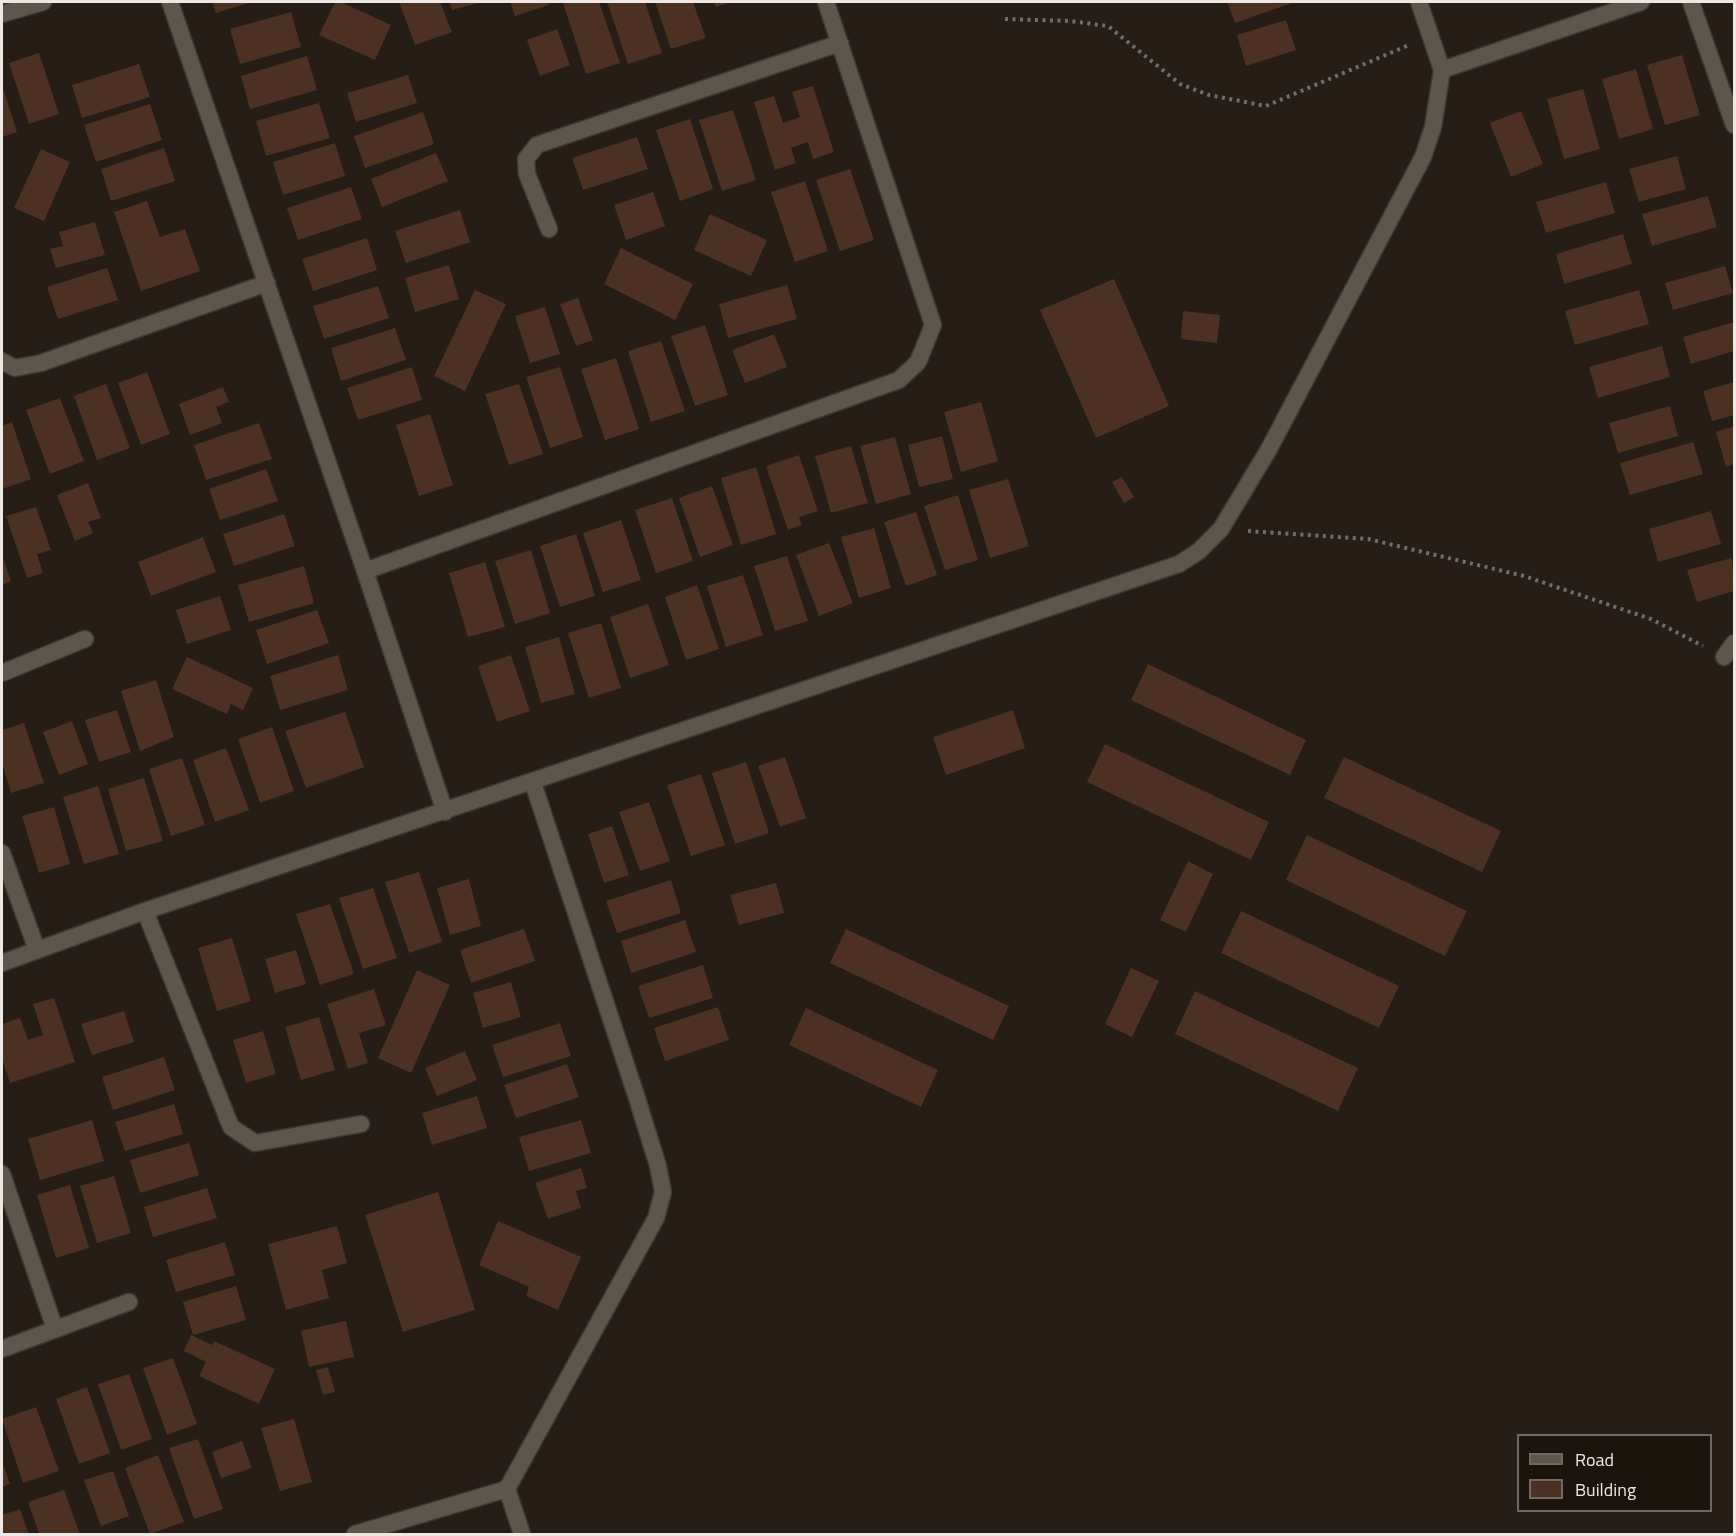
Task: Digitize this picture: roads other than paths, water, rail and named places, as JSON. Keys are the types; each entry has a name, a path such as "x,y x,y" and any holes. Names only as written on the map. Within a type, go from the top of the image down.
{"street":[{"path":"2,14 42,2"},
{"path":"170,2 445,812"},
{"path":"365,571 899,380 918,363 933,325 826,2"},
{"path":"2,963 145,910 533,783 1179,564 1199,551 1221,529 1269,449 1423,157 1432,127 1442,70 1419,2"},
{"path":"1442,70 1641,2"},
{"path":"1691,2 1734,125"},
{"path":"549,229 527,174 526,159 537,145 840,44"},
{"path":"2,361 15,368 41,363 267,283"},
{"path":"2,673 85,639"},
{"path":"1724,657 1734,643"},
{"path":"361,1534 507,1489 656,1218 663,1192 658,1166 636,1095 533,783"},
{"path":"2,853 37,950"},
{"path":"145,910 231,1127 255,1143 361,1124"},
{"path":"2,1174 55,1329"},
{"path":"2,1349 129,1302"},
{"path":"507,1489 522,1534"}]}
